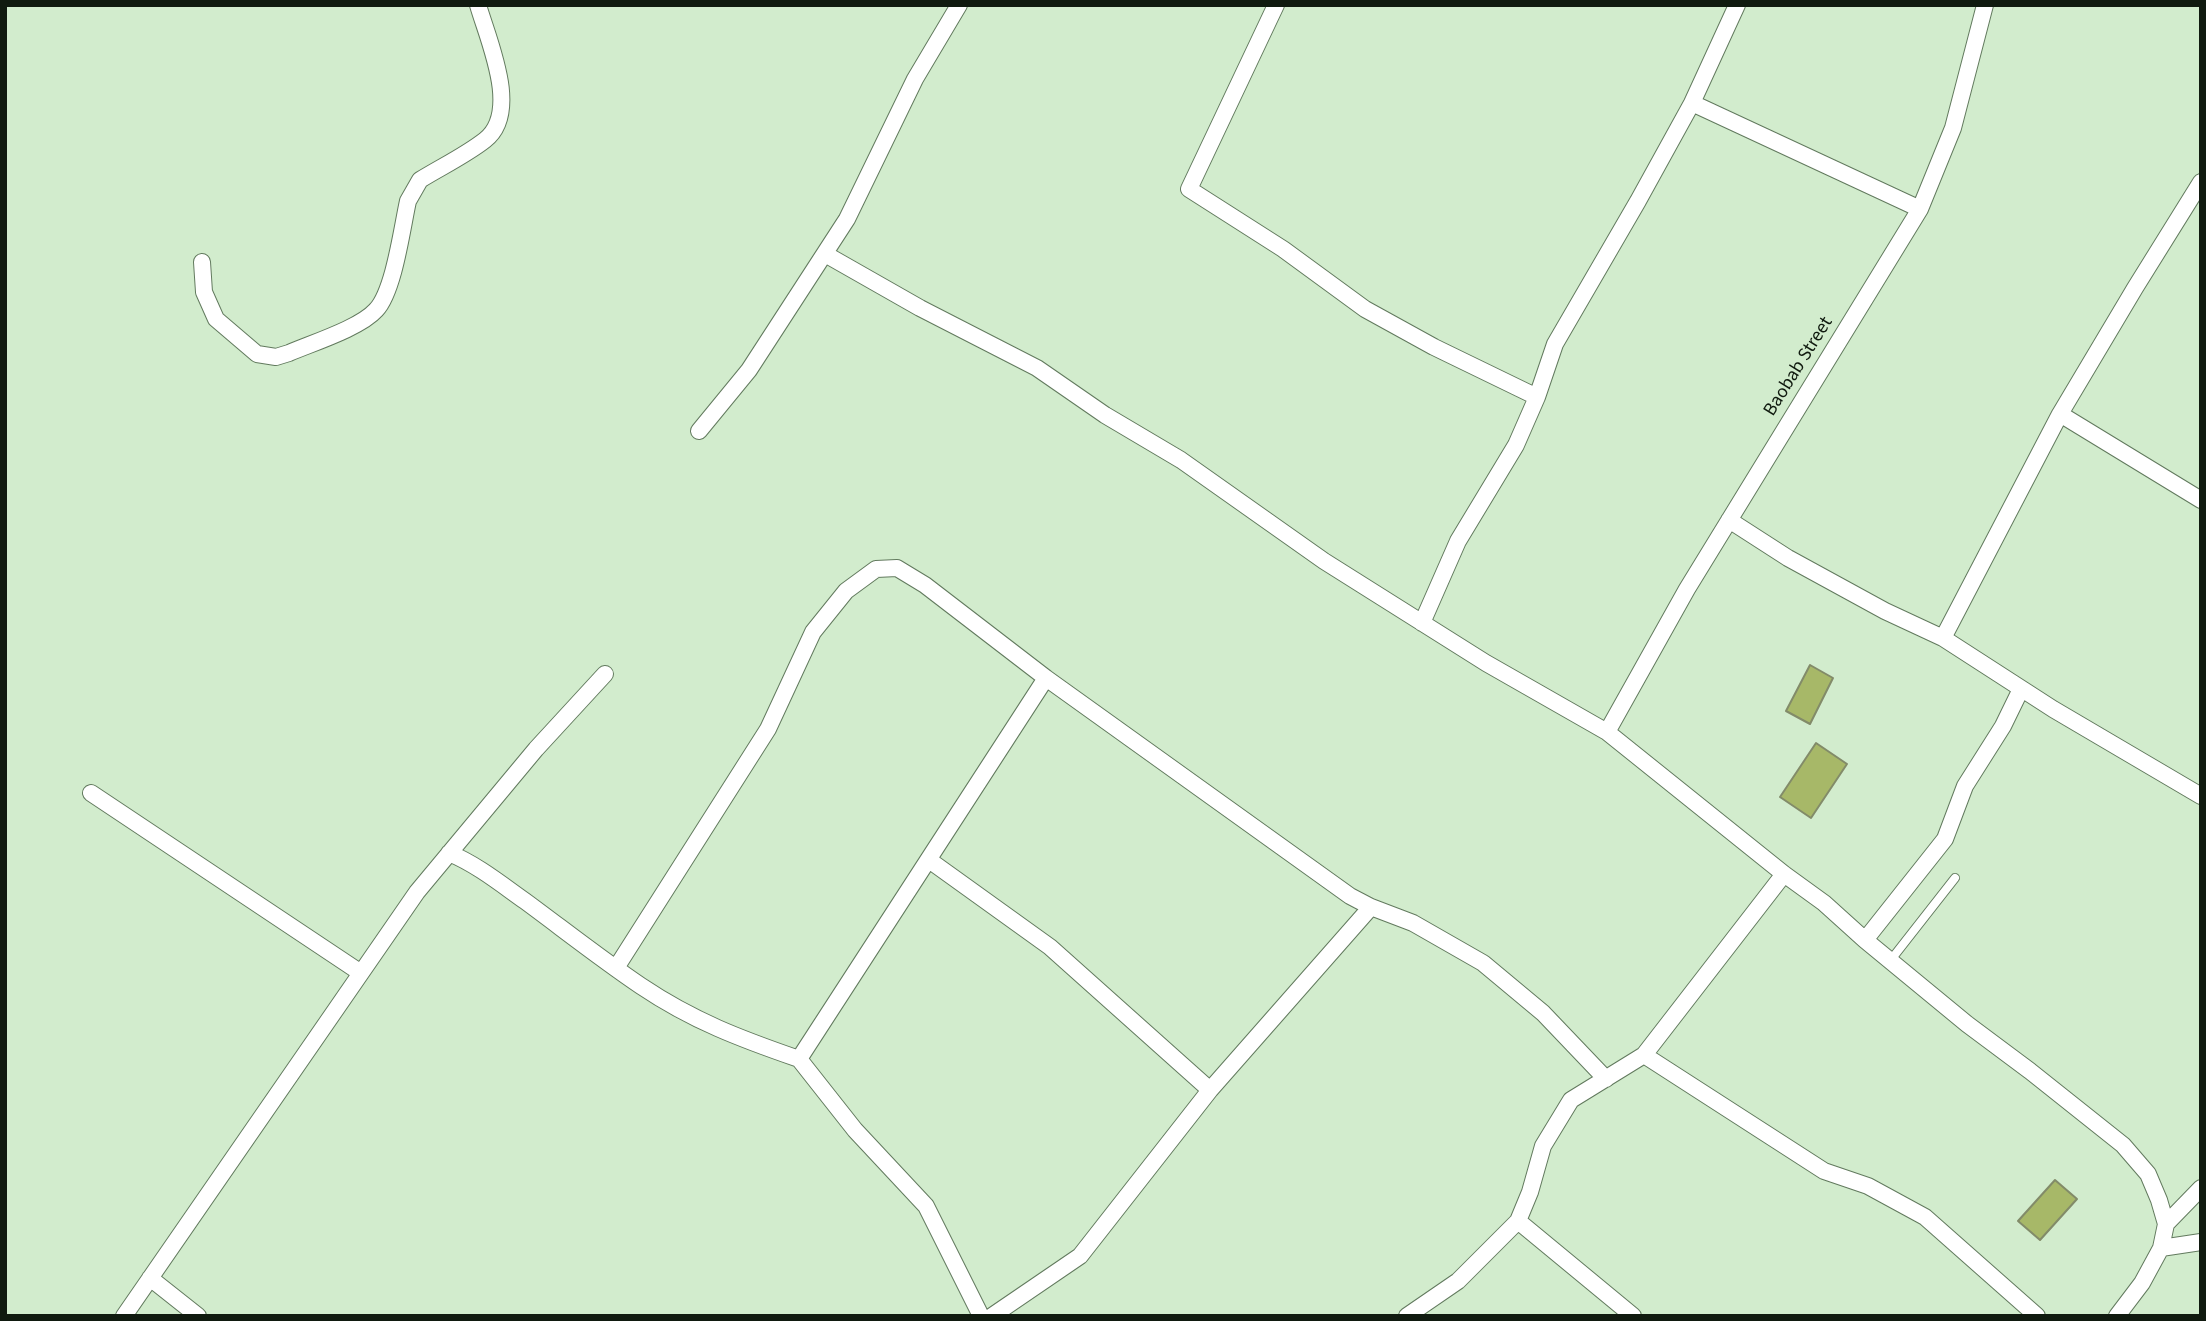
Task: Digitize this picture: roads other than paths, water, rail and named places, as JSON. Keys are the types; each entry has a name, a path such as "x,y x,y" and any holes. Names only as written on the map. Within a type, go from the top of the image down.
{"street":[{"path":"202,262 204,292 216,319 257,354 276,357 289,353 362,321 376,310 386,296 408,201 414,188 420,180 487,139 497,124 501,110 499,73 478,5"},
{"path":"699,431 749,370 848,219 915,79 959,5"},
{"path":"1276,5 1189,189 1283,249 1365,309 1434,347 1537,397"},
{"path":"1422,623 1458,541 1516,445 1537,397 1555,344 1692,103 1737,5"},
{"name":"Baobab Street","path":"1607,732 1687,589 1920,209 1953,128 1986,5"},
{"path":"1692,103 1920,209"},
{"path":"1944,638 2060,414 2134,288 2201,182"},
{"path":"825,254 920,308 1037,368 1105,415 1181,460 1324,561 1486,663 1607,732 2123,1145 2148,1174 2166,1224 2161,1248 2142,1283 2117,1316"},
{"path":"2060,414 2201,499"},
{"path":"1729,520 1788,558 1885,611 1944,638 2021,689 2201,796"},
{"path":"616,968 768,729 813,632 846,591 876,569 897,568 925,585 1046,678 1350,896 1413,923 1483,963 1543,1013 1605,1079"},
{"path":"124,1316 417,892 536,749 605,674"},
{"path":"799,1059 1046,678"},
{"path":"1865,940 1945,839 1965,786 2003,726 2021,689"},
{"path":"91,793 361,973"},
{"path":"449,853 508,888 616,968 692,1018 734,1037 799,1059 855,1130 926,1206 981,1316"},
{"path":"929,860 1050,947 1210,1090"},
{"path":"1407,1316 1458,1281 1518,1221 1530,1192 1543,1146 1571,1100 1644,1055 1784,874"},
{"path":"992,1316 1080,1256 1210,1090 1371,907"},
{"path":"1644,1055 1824,1171 1868,1186 1925,1217 2037,1316"},
{"path":"2166,1224 2201,1188"},
{"path":"1518,1221 1633,1316"},
{"path":"2161,1248 2201,1242"},
{"path":"150,1278 198,1316"}],"lane":[{"path":"1890,961 1955,878"}]}
